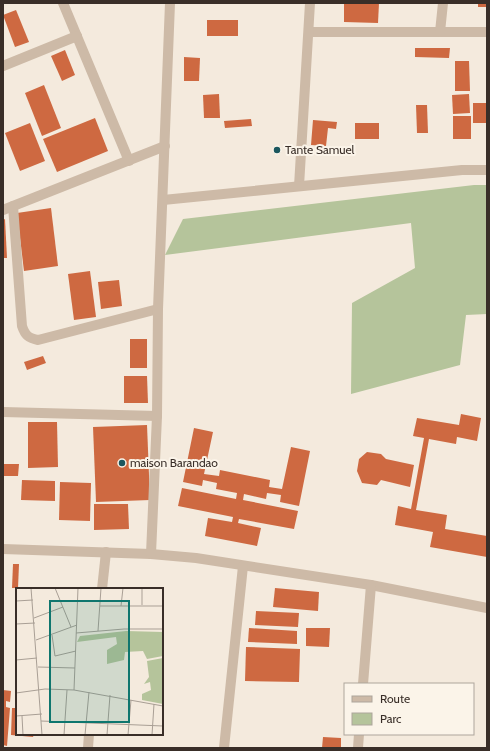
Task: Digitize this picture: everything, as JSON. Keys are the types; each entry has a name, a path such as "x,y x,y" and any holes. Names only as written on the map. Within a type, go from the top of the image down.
{"street":[{"path":"63,3 129,160"},
{"path":"151,554 157,416 158,309 170,3"},
{"path":"299,186 310,3"},
{"path":"440,32 443,3"},
{"path":"309,32 487,32"},
{"path":"3,66 77,36"},
{"path":"3,210 165,146"},
{"path":"163,200 462,170 487,170"},
{"path":"13,206 22,326 30,339 38,340 158,309"},
{"path":"3,412 157,416"},
{"path":"3,549 151,554 196,558 371,585 487,608"},
{"path":"102,588 106,552"},
{"path":"224,748 243,566"},
{"path":"363,683 371,585"},
{"path":"88,748 89,735"},
{"path":"358,748 359,735"}],"green space":[{"path":"474,185 487,185 487,314 466,315 460,365 351,394 352,303 415,268 411,223 165,255 183,219"}],"building":[{"path":"344,3 379,3 378,23 344,22"},
{"path":"478,3 487,3 487,7 478,7"},
{"path":"16,10 29,42 15,47 3,15"},
{"path":"207,20 238,20 238,36 207,36"},
{"path":"415,48 450,48 449,58 415,57"},
{"path":"65,50 75,75 62,81 51,56"},
{"path":"184,57 200,58 199,81 184,81"},
{"path":"455,61 469,61 470,91 455,91"},
{"path":"44,85 61,128 42,136 25,93"},
{"path":"219,94 220,118 204,118 203,95"},
{"path":"469,94 470,113 453,114 452,95"},
{"path":"473,103 487,103 487,123 473,123"},
{"path":"416,105 427,105 428,133 417,133"},
{"path":"453,116 471,116 471,139 453,139"},
{"path":"95,118 108,151 57,172 43,139"},
{"path":"251,119 252,126 225,128 224,121"},
{"path":"313,120 337,122 336,129 328,128 326,146 311,145"},
{"path":"30,123 45,161 20,171 5,133"},
{"path":"355,123 379,123 379,139 355,139"},
{"path":"51,208 58,266 24,271 17,213"},
{"path":"5,219 7,258 3,258 3,220"},
{"path":"90,271 96,317 74,320 68,274"},
{"path":"119,280 122,306 101,309 98,282"},
{"path":"130,339 147,339 147,368 130,368"},
{"path":"43,356 46,363 27,370 24,362"},
{"path":"124,376 147,376 148,403 124,403"},
{"path":"461,414 481,418 477,441 457,437 456,444 429,439 416,510 447,515 445,529 487,536 487,557 430,547 433,532 395,525 398,506 411,509 424,438 413,436 417,418 459,425"},
{"path":"28,422 57,422 58,467 28,468"},
{"name":"maison Barandao","path":"147,425 150,500 96,502 93,427"},
{"path":"194,428 213,432 204,474 219,476 220,470 270,480 269,487 282,489 291,447 310,451 299,506 280,502 281,495 267,493 266,499 244,494 243,500 298,511 294,529 239,519 238,523 261,528 257,546 205,536 208,518 232,522 233,517 178,506 182,488 236,499 237,493 216,489 217,483 203,480 202,486 183,482"},
{"path":"367,452 381,454 386,459 414,465 410,487 381,480 377,485 362,483 357,471 359,459"},
{"path":"3,464 19,464 18,476 3,476"},
{"path":"22,480 55,481 55,501 21,500"},
{"path":"60,482 91,483 90,521 59,520"},
{"path":"94,504 128,504 129,529 94,530"},
{"path":"13,564 19,564 18,588 12,588"},
{"path":"275,588 319,592 318,611 273,607"},
{"path":"256,611 299,613 298,627 255,625"},
{"path":"249,628 297,631 297,644 248,642"},
{"path":"306,628 330,628 329,647 306,646"},
{"path":"246,647 300,649 299,682 245,681"},
{"path":"3,690 11,691 10,702 6,701 6,707 10,708 7,746 3,745"},
{"path":"12,708 16,708 16,735 34,735 33,737 11,735"},
{"path":"323,737 341,738 341,748 322,748"}],"place":[{"name":"Tante Samuel","path":"277,150"},
{"name":"maison Barandao","path":"122,463"}]}
